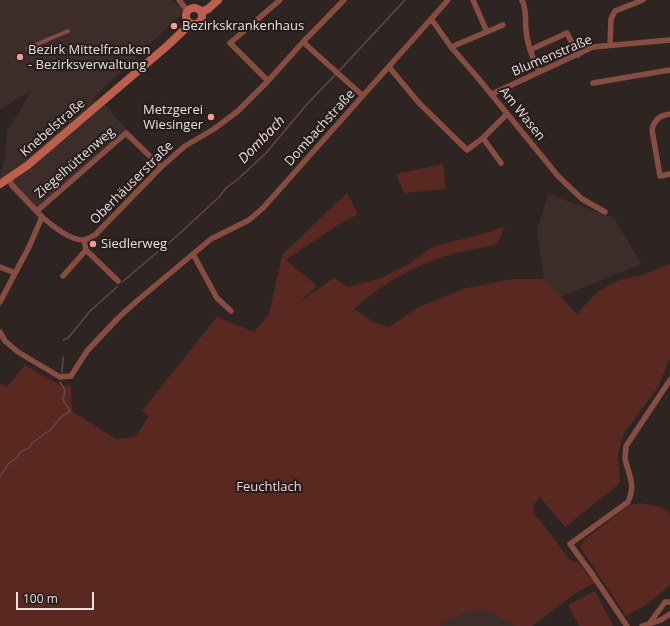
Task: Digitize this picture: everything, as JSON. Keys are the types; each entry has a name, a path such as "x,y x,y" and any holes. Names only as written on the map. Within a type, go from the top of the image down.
{"main road":[{"path":"201,12 208,9 218,0"},
{"path":"193,7 199,9 201,12 202,17 199,22 194,24 188,22 185,15 187,10 193,7"},
{"name":"Knebelstraße","path":"0,184 28,165 101,103 167,46 184,30 188,22"}],"street":[{"path":"179,0 187,10"},
{"path":"268,82 230,43 280,0"},
{"name":"Oberhäuserstraße","path":"9,179 12,185 42,217 55,228 65,234 84,240 95,235 161,167 185,146 214,129 238,111 268,82 303,42 344,0"},
{"name":"Dombachstraße","path":"0,332 5,342 18,352 60,377 71,376 87,351 119,317 211,239 248,220 264,208 432,20 448,0"},
{"path":"473,0 487,32"},
{"path":"522,0 526,8 526,32 530,50 539,72"},
{"path":"610,45 611,19 615,11 643,0"},
{"name":"Am Wasen","path":"432,20 451,47 492,94 558,176 582,199 606,212"},
{"path":"451,47 504,25"},
{"path":"28,48 68,31"},
{"path":"530,50 567,33 578,54"},
{"name":"Blumenstraße","path":"492,94 593,47 670,40"},
{"path":"303,42 363,96"},
{"path":"389,67 419,103 463,148 467,150 508,114"},
{"path":"593,83 670,70"},
{"path":"670,114 658,118 653,123 652,130 660,176 670,174"},
{"name":"Ziegelhüttenweg","path":"37,211 126,133 161,167"},
{"path":"482,138 501,163"},
{"path":"0,302 29,247 42,217"},
{"name":"Oberhäuserstraße","path":"84,240 86,250"},
{"path":"63,276 86,250 118,281"},
{"path":"193,254 217,298 231,311"},
{"path":"0,267 15,272"},
{"path":"627,626 570,544 628,502 632,493 632,481 625,457 626,446 670,380"},
{"path":"649,624 665,602 670,602"},
{"path":"642,626 661,620 670,614"}],"shaded area":[{"path":"0,0 172,0 186,10 92,99 106,106 130,133 35,215 0,178 5,155 7,132 31,91 0,109"},
{"path":"548,194 614,218 641,264 560,297 544,279 537,230"},
{"path":"485,609 513,626 440,626 454,617"}],"green space":[{"path":"443,164 446,189 404,193 396,174"},
{"name":"Feuchtlach","path":"347,193 358,214 336,226 286,260 317,286 299,302 333,278 348,287 382,278 407,265 432,247 489,232 505,226 497,244 452,254 426,263 387,284 354,309 373,322 389,327 417,308 463,289 512,279 544,279 577,314 596,293 619,280 643,275 670,264 670,358 658,387 624,433 618,453 620,483 565,527 540,497 534,504 535,514 570,560 577,562 595,583 577,592 532,626 513,626 485,609 454,617 440,626 0,626 0,384 7,387 25,365 61,386 71,386 72,411 116,439 135,437 149,416 142,411 217,317 254,332 269,315 282,255"},
{"path":"639,503 660,507 670,514 670,585 646,605 626,616 580,547 584,540 628,506"},
{"path":"595,591 613,626 579,626 568,605"}],"waterway":[{"name":"Dombach","path":"338,72 405,0"},
{"name":"Dombach","path":"122,282 178,235 219,197 227,187 237,180 266,153 308,103 335,75"},
{"name":"Dombach","path":"63,340 68,338 90,311 117,287"},
{"name":"Dombach","path":"62,373 63,357"},
{"name":"Dombach","path":"0,476 9,463 18,457 20,452 29,448 32,443 50,430 62,416 70,411 63,400 65,390 60,382"}],"place":[{"name":"Bezirkskrankenhaus","path":"174,26"},
{"name":"Bezirk Mittelfranken - Bezirksverwaltung","path":"20,57"},
{"name":"Metzgerei Wiesinger","path":"211,117"},
{"name":"Siedlerweg","path":"93,244"}]}
